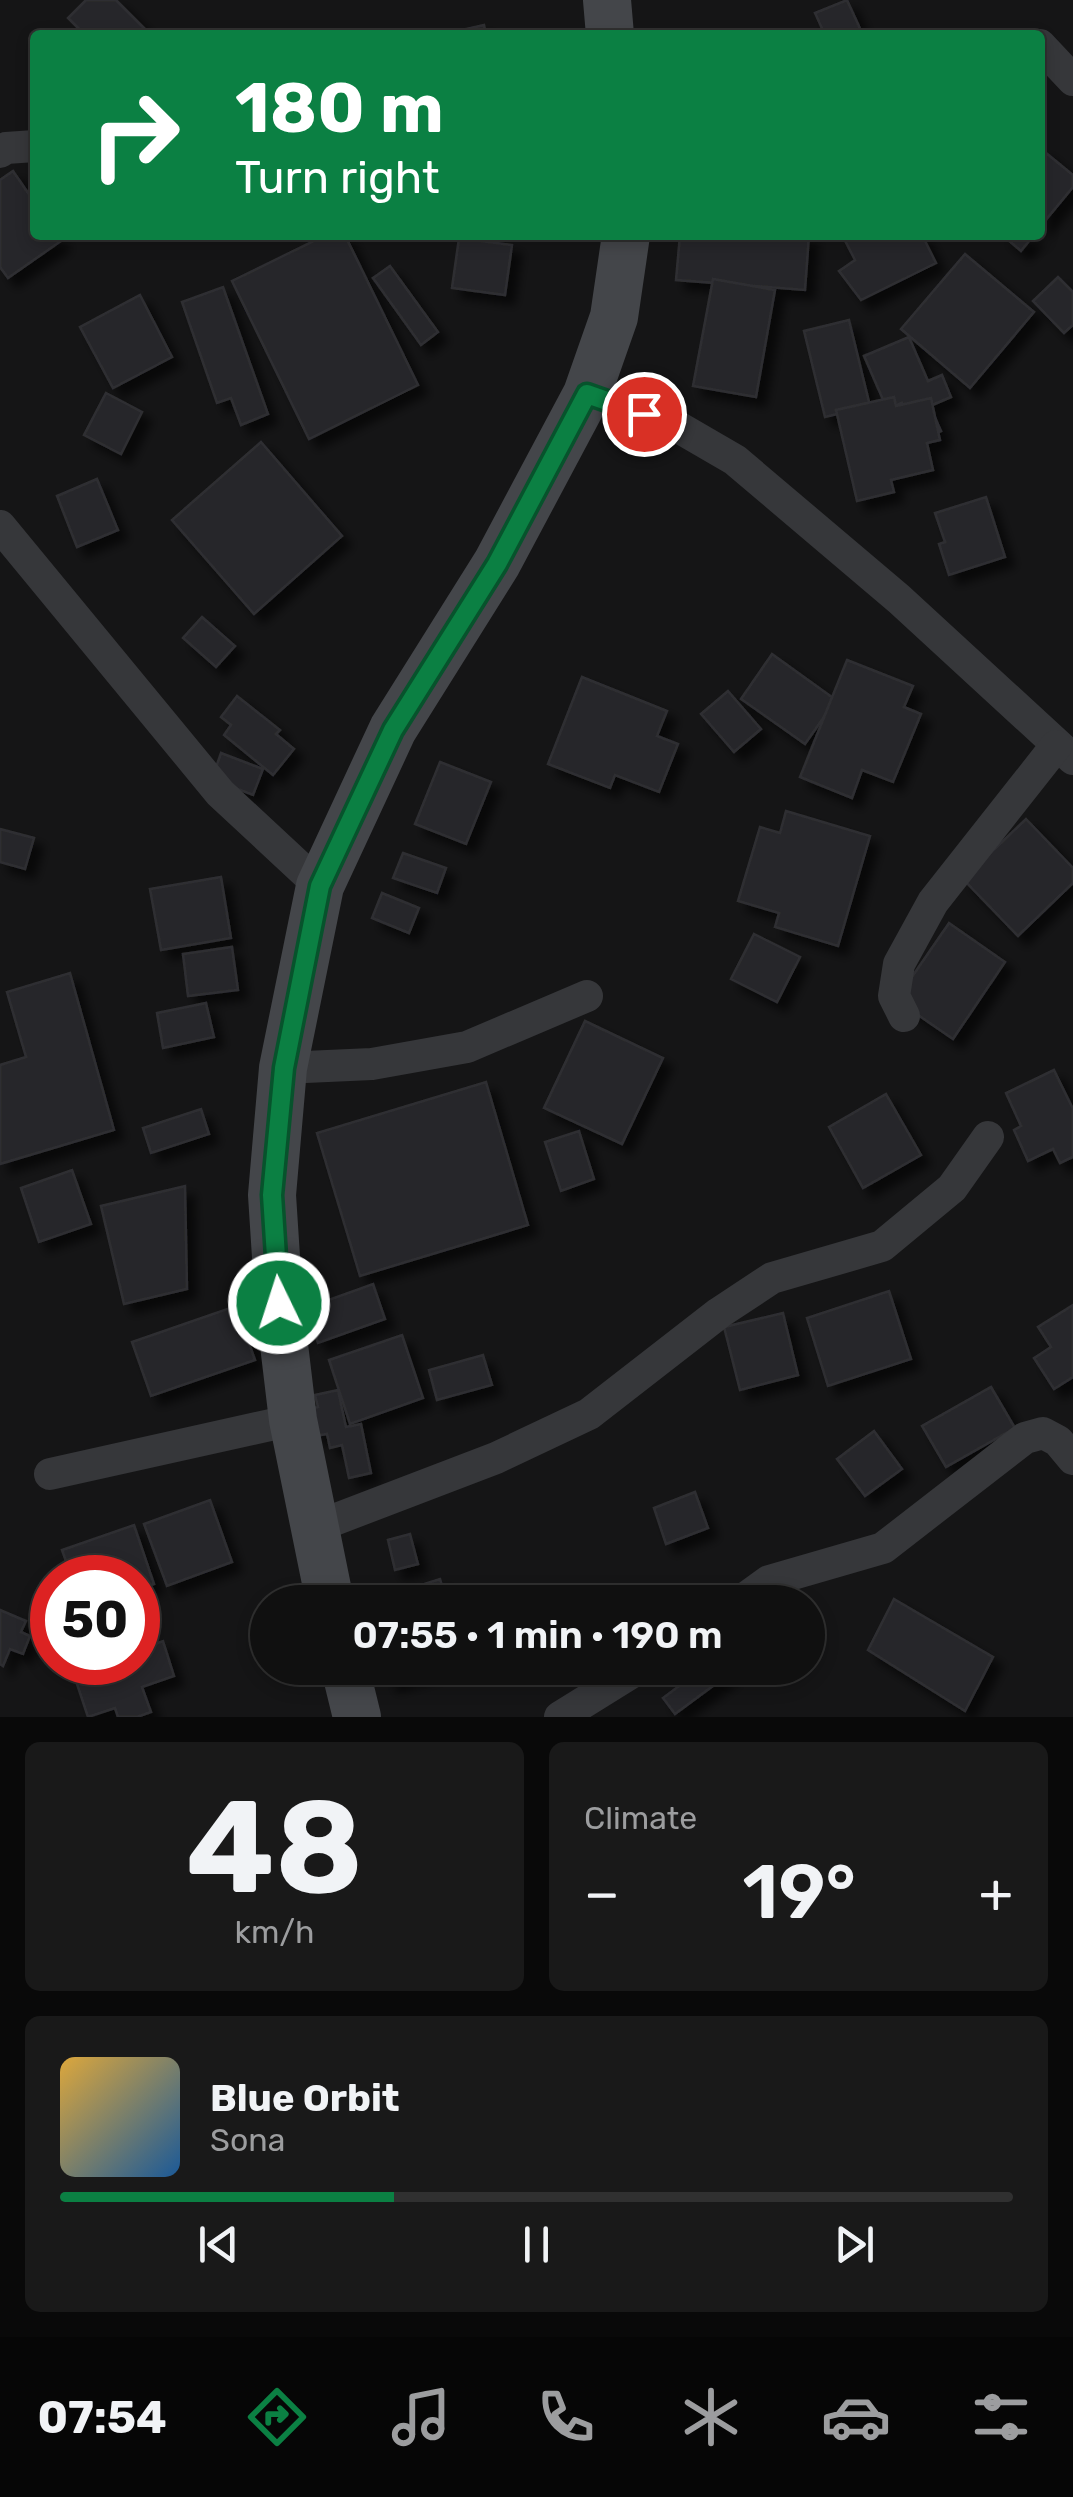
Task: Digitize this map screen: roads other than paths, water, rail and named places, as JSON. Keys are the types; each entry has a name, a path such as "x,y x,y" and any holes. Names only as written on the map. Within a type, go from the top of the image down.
{"main road":[{"path":"606,0 609,30"},
{"path":"326,1585 293,1420 279,1303 272,1195 284,1068 320,886 393,730 497,564 587,394 614,317 625,240"},
{"path":"349,1685 356,1717"}],"street":[{"path":"1045,50 1073,80"},
{"path":"0,152 30,146"},
{"path":"587,394 673,424 735,460 899,598 1065,752 925,918 899,964 894,996 904,1016"},
{"path":"0,526 220,793 320,886"},
{"path":"284,1068 372,1064 467,1047 588,996"},
{"path":"312,1528 496,1458 589,1414 703,1325 772,1278 882,1246 952,1188 988,1137"},
{"path":"50,1474 293,1420"},
{"path":"763,1585 883,1548 1025,1438 1042,1434 1058,1441 1073,1459"},
{"path":"560,1717 612,1685"}]}
